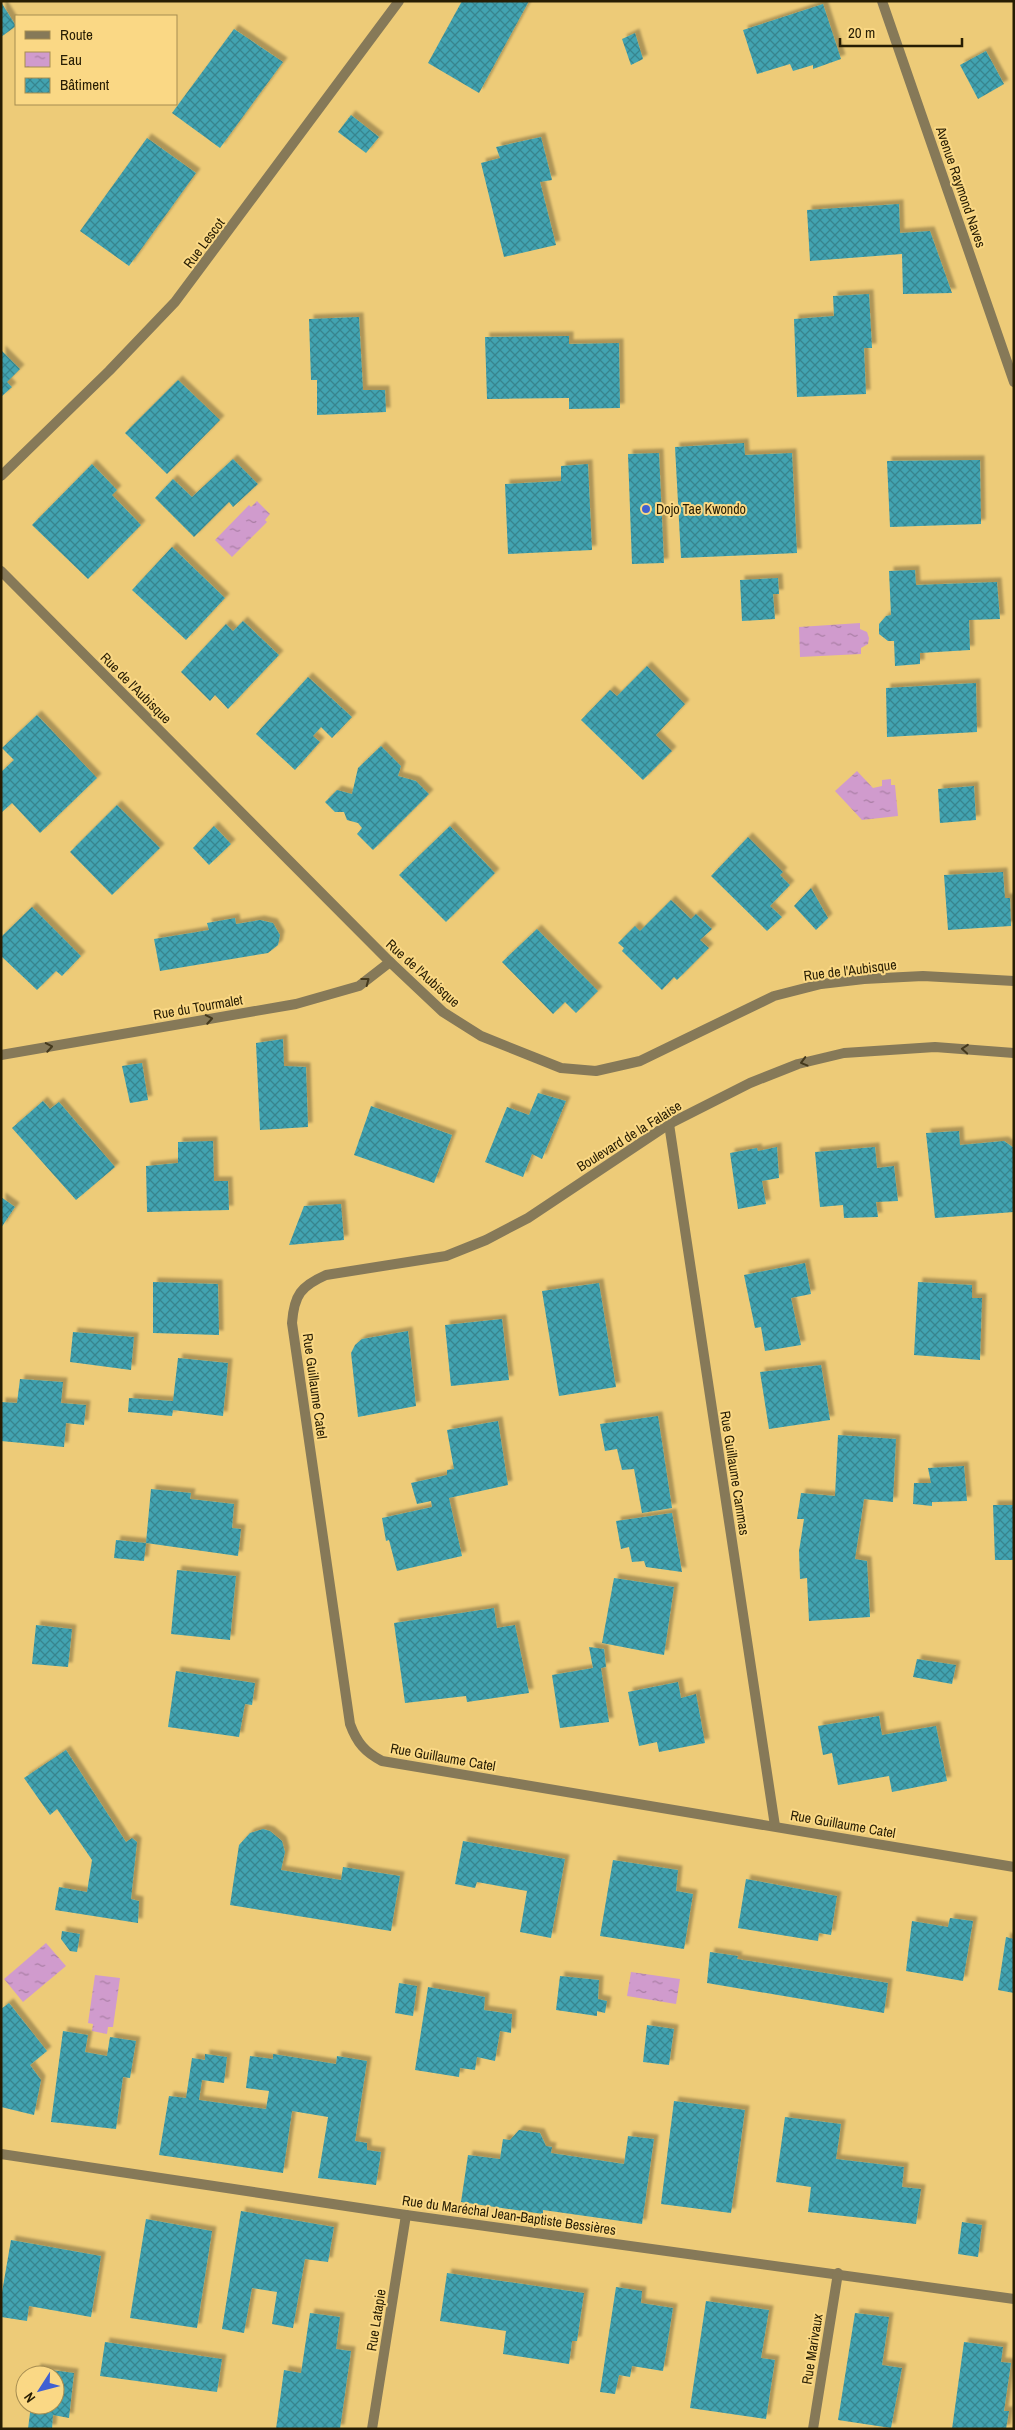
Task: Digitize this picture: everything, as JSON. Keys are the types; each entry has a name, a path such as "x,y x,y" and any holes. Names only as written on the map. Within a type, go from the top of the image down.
{"street":[{"name":"Rue Lescot","path":"1,476 110,371 175,302 399,1"},
{"name":"Avenue Raymond Naves","path":"882,1 1014,382"},
{"name":"Rue de l'Aubisque","path":"1,571 390,962 443,1012 481,1036 561,1068 596,1071 640,1061 774,996 820,984 864,979 923,976 1014,981"},
{"name":"Rue du Tourmalet","path":"1,1055 296,1004 359,986 390,962"},
{"name":"Boulevard de la Falaise","path":"326,1275 446,1256 486,1240 528,1218 669,1124 758,1080 798,1064 844,1053 935,1047 1014,1053"},
{"name":"Rue Guillaume Cammas","path":"669,1124 775,1826"},
{"name":"Rue Guillaume Catel","path":"326,1275 309,1282 298,1294 293,1308 292,1323 350,1724 357,1741 368,1753 382,1761 1014,1867"},
{"name":"Rue du Maréchal Jean-Baptiste Bessières","path":"1,2154 406,2215 838,2273 1014,2299"},
{"name":"Rue Latapie","path":"372,2429 406,2215"},
{"name":"Rue Marivaux","path":"813,2429 838,2273"}],"water":[{"path":"257,501 270,514 265,520 267,522 232,557 215,540 249,505 251,507"},
{"path":"860,623 860,629 867,632 869,638 868,644 861,648 861,654 800,657 799,627"},
{"path":"857,771 873,788 882,786 882,780 891,779 891,785 895,785 898,816 862,820 835,791"},
{"path":"46,1943 66,1966 23,2002 4,1979"},
{"path":"631,1972 680,1979 676,2004 627,1996"},
{"path":"95,1975 120,1978 113,2027 108,2027 107,2034 92,2031 93,2024 88,2023"}],"building":[{"path":"462,1 529,1 479,93 428,63"},
{"path":"1,2 15,27 1,37"},
{"path":"823,4 841,59 813,69 813,65 793,71 790,64 757,74 743,30"},
{"path":"234,29 283,62 220,148 172,113"},
{"path":"635,33 643,59 631,65 622,39"},
{"path":"986,51 1004,84 978,99 960,65"},
{"path":"351,115 379,137 366,153 338,132"},
{"path":"541,137 552,180 540,182 556,245 504,257 481,163 500,158 496,147"},
{"path":"147,138 196,173 129,266 80,231"},
{"path":"899,204 900,233 930,231 952,293 903,294 902,254 810,261 807,210"},
{"path":"869,294 872,348 864,348 866,394 797,397 794,319 834,316 833,296"},
{"path":"359,317 363,390 385,390 386,412 317,415 317,380 311,380 309,319"},
{"path":"569,336 569,344 619,343 620,408 569,409 569,398 487,399 485,337"},
{"path":"1,350 20,369 7,382 12,387 1,397"},
{"path":"178,380 220,420 167,474 125,433"},
{"path":"744,443 745,455 792,453 797,553 681,558 675,447"},
{"path":"659,453 664,563 632,564 628,454"},
{"path":"233,459 258,484 233,507 229,502 194,537 155,498 173,479 192,497"},
{"path":"980,460 981,524 890,527 887,461"},
{"path":"92,464 117,490 112,495 141,525 88,579 32,525"},
{"path":"588,464 592,550 508,554 505,484 561,481 561,466"},
{"path":"172,547 225,598 186,640 132,590"},
{"path":"915,570 916,585 997,582 1000,619 969,620 970,650 920,653 920,664 895,666 894,641 888,641 879,634 879,624 886,616 891,615 889,571"},
{"path":"778,578 779,594 773,594 775,619 742,621 740,580"},
{"path":"243,621 279,655 228,709 215,695 210,701 181,672 226,624 233,631"},
{"path":"647,666 685,704 656,735 672,751 643,780 581,720 610,690 617,696"},
{"path":"308,677 352,717 332,738 321,727 313,736 320,742 295,770 256,734"},
{"path":"976,683 977,732 887,737 886,688"},
{"path":"37,715 97,778 40,833 12,803 1,813 1,772 14,760 2,748"},
{"path":"381,746 401,766 398,776 416,781 429,794 373,850 357,834 362,828 358,823 347,820 344,812 335,812 325,802 337,790 352,794 358,768"},
{"path":"974,786 976,820 940,823 938,789"},
{"path":"117,805 160,848 112,895 70,852"},
{"path":"214,826 231,844 209,865 193,848"},
{"path":"450,826 495,873 446,922 399,875"},
{"path":"748,837 783,872 780,875 790,885 770,906 782,917 767,931 711,876"},
{"path":"1003,872 1005,898 1010,898 1011,926 948,930 944,875"},
{"path":"811,888 828,918 816,930 794,906"},
{"path":"671,900 691,919 696,914 712,929 700,940 709,948 677,980 674,977 662,990 622,951 624,948 618,943 635,926 640,931"},
{"path":"32,907 81,956 62,976 56,971 37,990 1,956 1,937"},
{"path":"235,918 236,924 260,920 273,923 280,935 278,945 268,953 160,971 154,939 209,930 207,923"},
{"path":"537,929 598,991 576,1013 565,1002 553,1014 502,962"},
{"path":"283,1039 284,1066 306,1067 308,1127 260,1130 256,1043"},
{"path":"142,1063 148,1100 130,1103 122,1066"},
{"path":"538,1093 566,1101 542,1159 532,1154 523,1177 485,1162 507,1107 529,1115"},
{"path":"43,1101 50,1109 59,1102 115,1167 76,1200 12,1128"},
{"path":"371,1106 452,1135 434,1183 354,1155"},
{"path":"959,1131 960,1145 1004,1141 1014,1148 1014,1212 935,1218 926,1133"},
{"path":"213,1141 214,1181 228,1181 229,1210 147,1212 146,1166 178,1163 178,1142"},
{"path":"777,1147 779,1178 762,1181 766,1204 738,1209 730,1153 757,1148 758,1151"},
{"path":"875,1147 877,1168 894,1166 898,1201 876,1202 878,1217 844,1218 843,1205 820,1207 815,1152"},
{"path":"1,1197 15,1207 1,1228"},
{"path":"341,1204 344,1240 289,1245 304,1206"},
{"path":"805,1263 811,1294 791,1298 801,1345 765,1351 761,1327 755,1328 744,1275"},
{"path":"153,1282 218,1284 219,1335 153,1333"},
{"path":"918,1282 972,1285 972,1298 982,1298 980,1360 914,1355"},
{"path":"599,1283 616,1387 559,1396 542,1291"},
{"path":"502,1319 509,1380 451,1386 445,1325"},
{"path":"408,1331 416,1406 358,1417 351,1353 355,1345 362,1339"},
{"path":"73,1332 134,1337 131,1370 70,1362"},
{"path":"178,1358 228,1363 223,1416 173,1410 172,1416 128,1412 129,1398 173,1401"},
{"path":"821,1365 830,1420 769,1429 760,1372"},
{"path":"20,1379 63,1382 61,1403 86,1405 84,1425 66,1423 64,1447 1,1441 1,1402 17,1403"},
{"path":"658,1416 672,1508 642,1513 634,1469 622,1470 617,1449 605,1451 600,1424"},
{"path":"498,1421 508,1485 449,1498 462,1556 397,1571 389,1540 386,1541 382,1518 432,1507 431,1501 417,1504 411,1483 447,1475 447,1470 454,1469 447,1430"},
{"path":"838,1435 896,1439 893,1502 864,1499 855,1559 867,1561 870,1617 809,1621 807,1578 800,1579 799,1551 804,1519 797,1519 801,1493 835,1496"},
{"path":"964,1466 967,1501 932,1502 932,1506 913,1504 914,1483 931,1483 928,1468"},
{"path":"151,1489 191,1493 190,1499 234,1504 232,1528 241,1529 238,1556 146,1543"},
{"path":"993,1505 1014,1505 1014,1560 995,1560"},
{"path":"672,1513 682,1572 646,1567 644,1561 632,1562 629,1547 621,1549 616,1521"},
{"path":"116,1540 146,1543 144,1561 114,1558"},
{"path":"177,1570 236,1576 230,1640 171,1634"},
{"path":"614,1578 674,1587 664,1655 602,1643"},
{"path":"494,1608 497,1628 515,1625 529,1693 467,1702 466,1696 405,1703 394,1623"},
{"path":"36,1625 72,1629 68,1667 32,1664"},
{"path":"589,1647 604,1649 606,1667 601,1668 609,1722 560,1728 552,1675 593,1668"},
{"path":"917,1659 956,1665 952,1684 913,1677"},
{"path":"176,1671 255,1683 252,1705 245,1704 239,1737 168,1727"},
{"path":"678,1682 681,1698 696,1694 705,1743 659,1752 657,1742 639,1746 628,1692"},
{"path":"879,1716 882,1735 936,1726 947,1781 892,1792 889,1776 838,1785 832,1753 823,1755 818,1726"},
{"path":"66,1750 126,1842 132,1838 137,1842 131,1899 139,1901 138,1923 55,1910 59,1887 87,1892 92,1860 57,1809 50,1815 24,1778"},
{"path":"263,1829 270,1831 282,1841 285,1852 281,1870 341,1880 343,1867 400,1876 391,1931 230,1905 239,1845 250,1833"},
{"path":"463,1841 565,1859 551,1938 520,1932 527,1891 477,1882 475,1888 455,1884"},
{"path":"613,1860 678,1870 676,1891 693,1894 684,1949 600,1936"},
{"path":"746,1879 837,1896 831,1935 819,1933 818,1941 738,1928"},
{"path":"950,1918 973,1921 963,1981 906,1971 912,1921 948,1927"},
{"path":"62,1931 80,1934 77,1952 70,1951 61,1939"},
{"path":"1006,1937 1014,1939 1014,1993 998,1990"},
{"path":"710,1952 738,1956 737,1959 888,1983 884,2013 707,1983"},
{"path":"560,1976 599,1980 598,1999 607,2001 605,2013 597,2011 597,2016 556,2010"},
{"path":"399,1983 417,1986 413,2016 395,2013"},
{"path":"428,1987 485,1997 484,2010 512,2014 511,2033 500,2031 495,2061 477,2057 475,2070 460,2068 459,2077 415,2070"},
{"path":"9,2003 47,2051 30,2065 41,2080 34,2115 1,2107 1,2009"},
{"path":"647,2025 674,2029 669,2065 643,2062"},
{"path":"63,2031 88,2035 85,2052 107,2056 110,2037 136,2041 130,2078 123,2077 116,2129 51,2122"},
{"path":"205,2054 227,2057 224,2083 202,2080 199,2100 266,2109 269,2091 246,2088 250,2056 273,2059 273,2054 336,2064 337,2056 367,2061 355,2141 367,2143 367,2150 381,2152 376,2185 318,2178 328,2117 292,2111 283,2173 159,2155 169,2096 186,2098 192,2058 205,2060"},
{"path":"674,2101 745,2110 731,2213 661,2204"},
{"path":"785,2117 841,2124 836,2159 904,2167 902,2187 921,2189 916,2224 808,2212 811,2187 776,2182"},
{"path":"519,2130 540,2133 546,2146 552,2147 551,2153 624,2164 628,2136 654,2139 642,2224 543,2210 543,2214 461,2202 468,2155 500,2159 503,2139 510,2140"},
{"path":"241,2211 334,2227 328,2262 305,2259 293,2328 272,2324 277,2292 252,2288 244,2333 222,2329"},
{"path":"146,2219 212,2231 197,2328 130,2318"},
{"path":"962,2222 982,2225 978,2257 958,2254"},
{"path":"11,2240 101,2256 91,2317 29,2306 27,2321 1,2317 1,2298"},
{"path":"447,2273 584,2293 577,2341 572,2341 569,2364 503,2354 506,2331 440,2321"},
{"path":"616,2287 642,2291 641,2303 673,2308 663,2371 632,2366 630,2377 619,2375 615,2394 600,2392"},
{"path":"706,2301 769,2310 761,2358 775,2360 766,2419 690,2408"},
{"path":"310,2313 340,2317 336,2349 351,2351 340,2429 276,2429 284,2370 301,2373"},
{"path":"855,2313 889,2317 882,2365 902,2368 891,2428 838,2420"},
{"path":"105,2342 222,2359 217,2392 100,2376"},
{"path":"964,2342 1003,2347 1001,2362 1011,2363 1004,2411 1009,2411 1006,2429 952,2429"},
{"path":"65,2372 74,2373 69,2418 53,2415 65,2415"},
{"path":"30,2415 53,2415 52,2429 28,2429"}],"place":[{"name":"Dojo Tae Kwondo","path":"646,509"}]}
